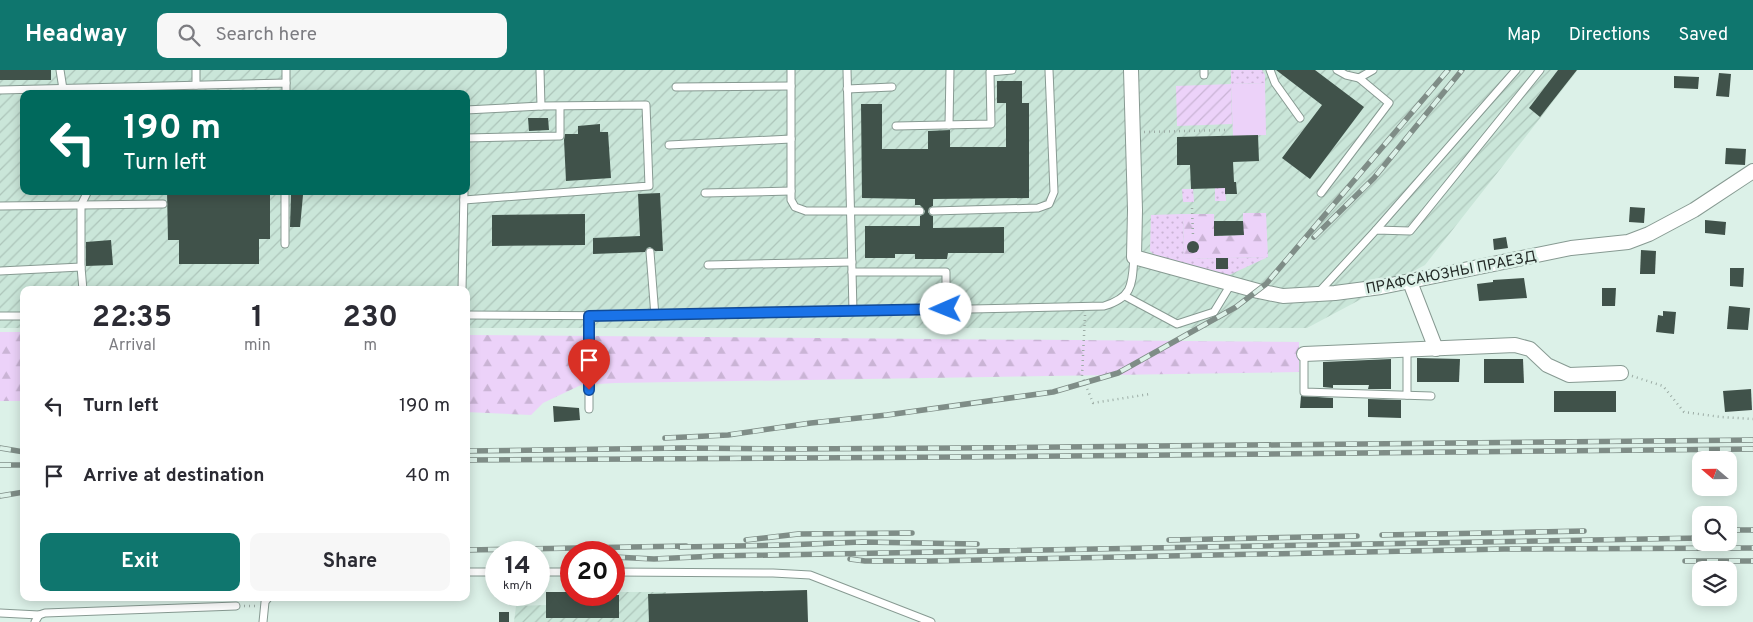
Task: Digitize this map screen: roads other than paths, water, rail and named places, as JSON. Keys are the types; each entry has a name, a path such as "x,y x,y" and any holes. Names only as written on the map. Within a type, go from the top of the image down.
{"street":[{"path":"1131,70 1134,257"},
{"name":"ПРАФСАЮЗНЫ ПРАЕЗД","path":"1134,257 1231,284 1283,296 1372,288 1410,282 1570,248 1628,242 1650,234 1694,210 1753,171"},
{"path":"1410,282 1436,349"},
{"path":"1304,354 1515,345 1530,349 1547,365 1569,375 1621,373"}],"lane":[{"path":"60,70 62,89"},
{"path":"196,70 196,85"},
{"path":"286,70 286,90"},
{"path":"540,70 541,106"},
{"path":"791,70 791,200 795,207 806,211 920,211"},
{"path":"847,70 853,311"},
{"path":"949,125 950,70"},
{"path":"896,126 991,124 990,72 1012,70"},
{"path":"933,211 1038,208 1049,204 1054,192 1049,70"},
{"path":"1270,70 1275,83 1300,118"},
{"path":"1321,193 1389,103 1358,78 1337,70"},
{"path":"1358,78 1373,70"},
{"path":"1316,294 1376,230 1516,70"},
{"path":"1376,230 1410,231 1540,70"},
{"path":"107,90 196,85 286,83"},
{"path":"676,87 791,86"},
{"path":"847,89 892,88"},
{"path":"0,90 76,90"},
{"path":"464,200 649,190 646,105 541,106 470,110"},
{"path":"470,138 560,136 560,107"},
{"path":"669,145 791,139"},
{"path":"705,193 791,191"},
{"path":"83,286 81,205 86,195"},
{"path":"285,195 285,244"},
{"path":"462,286 464,195"},
{"path":"0,206 163,204"},
{"path":"650,252 655,316"},
{"path":"470,315 655,316 1104,306 1116,302 1125,296 1132,282 1134,257"},
{"path":"708,266 852,262"},
{"path":"0,271 81,267"},
{"path":"852,272 946,272 946,309"},
{"path":"1125,296 1176,324 1214,312 1231,284"},
{"path":"0,316 20,316"},
{"path":"589,316 589,409"},
{"path":"1407,350 1407,395"},
{"path":"1304,354 1304,392 1431,396"},
{"path":"470,572 485,572"},
{"path":"625,572 810,575 931,622"},
{"path":"263,622 267,601"},
{"path":"0,613 37,619 45,613 236,606"}],"railway":[{"path":"665,438 728,435 1053,392 1118,373 1236,307 1266,284 1448,70"},
{"path":"1314,237 1374,178 1462,70"},
{"path":"470,451 1753,440"},
{"path":"0,448 20,451"},
{"path":"470,460 1753,449"},
{"path":"0,465 20,465"},
{"path":"0,496 20,493"},
{"path":"1737,530 1753,530"},
{"path":"1382,535 1584,531"},
{"path":"746,540 798,534 912,533"},
{"path":"1169,540 1357,536"},
{"path":"625,558 654,559 715,556 1692,538"},
{"path":"680,547 862,542 977,544"},
{"path":"470,550 686,546"},
{"path":"850,559 865,561 931,561 1504,549 1753,548"},
{"path":"1685,561 1753,561"}]}
